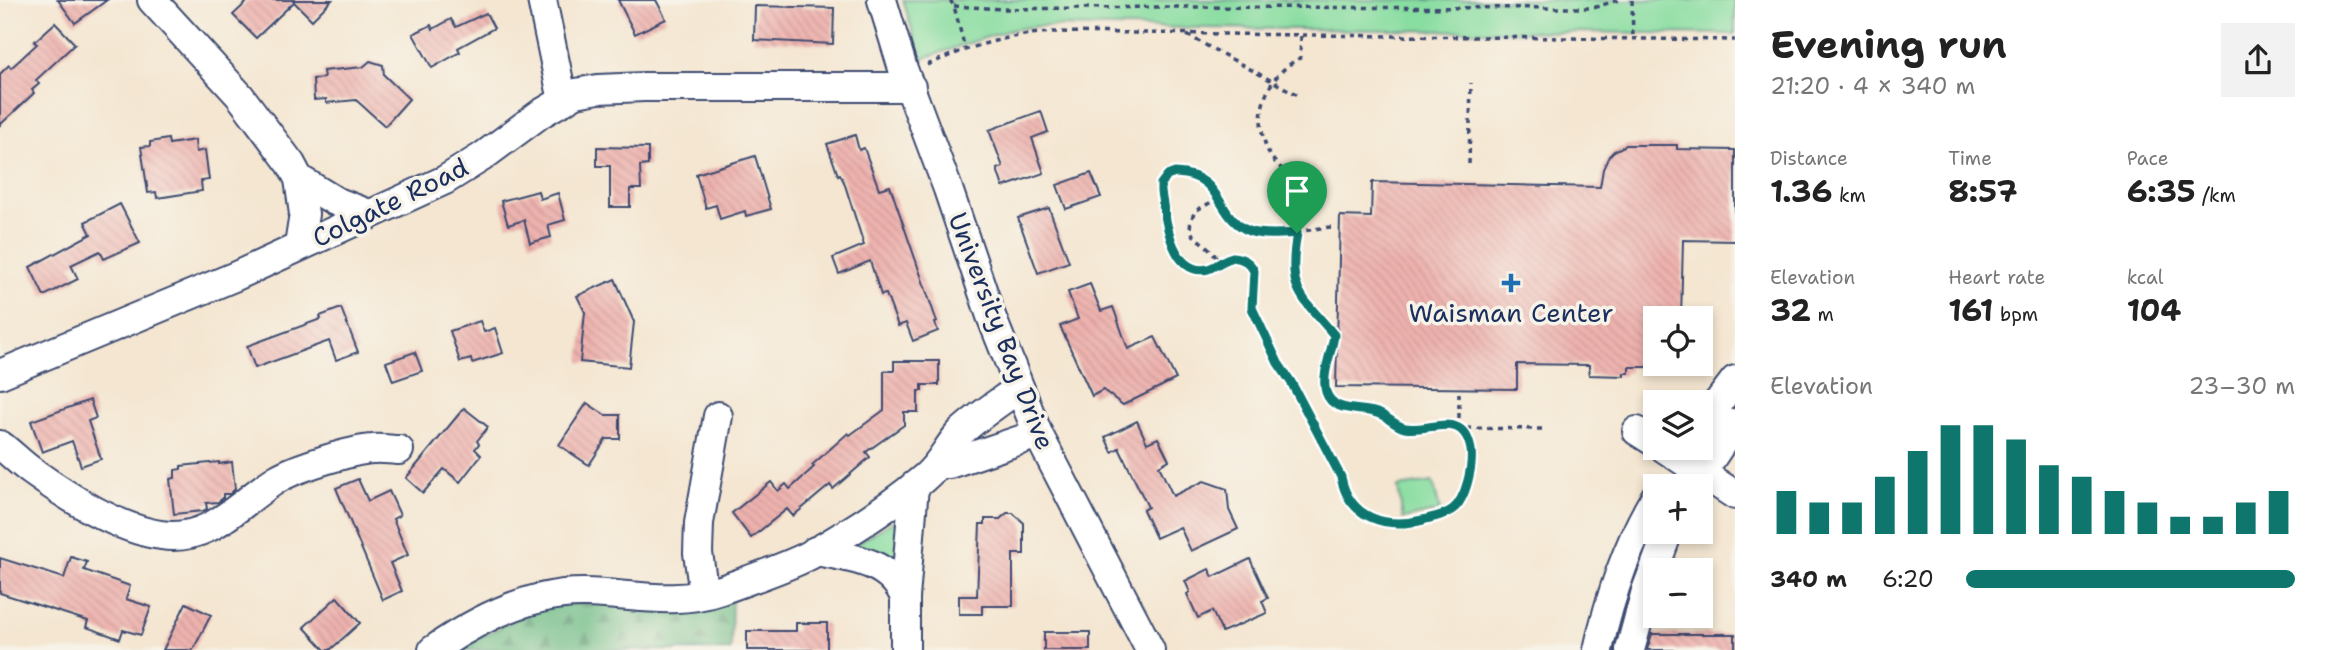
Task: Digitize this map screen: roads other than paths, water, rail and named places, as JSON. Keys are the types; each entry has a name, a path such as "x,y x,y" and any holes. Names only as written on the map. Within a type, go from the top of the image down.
{"street":[{"path":"152,0 240,96 291,164 299,179 304,214 299,246"},
{"path":"542,0 563,101"},
{"name":"University Bay Drive","path":"881,0 1038,434 1150,650"},
{"name":"Colgate Road","path":"0,374 236,276 445,180 576,93 644,86 907,78"},
{"path":"299,179 335,201 369,214"},
{"path":"1713,409 1735,380"},
{"path":"433,650 457,633 501,611 545,598 583,593 678,599 719,591 816,551 914,486 940,464 958,435 1020,388"},
{"path":"704,594 698,553 699,523 718,416"},
{"path":"1713,434 1735,423"},
{"path":"940,464 949,464 1038,434"},
{"path":"0,445 31,471 68,496 136,529 161,536 184,535 206,528 236,512 278,479 303,468 371,449 400,450"},
{"path":"1681,460 1735,495"},
{"path":"905,650 905,598 914,486"},
{"path":"1598,650 1615,583 1643,520"},
{"path":"1630,650 1646,591 1664,544"},
{"path":"816,551 861,559 876,566 898,583 905,598"}],"place":[{"name":"Waisman Center","path":"1511,283"}]}
